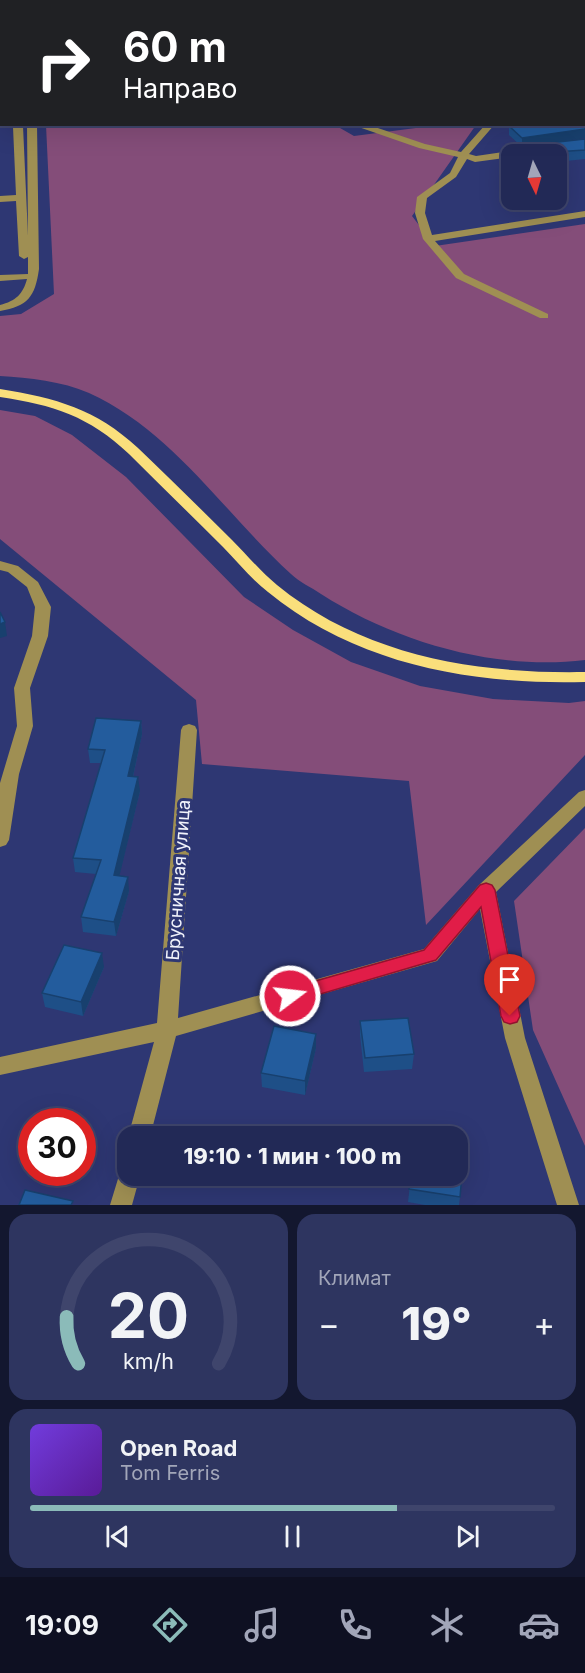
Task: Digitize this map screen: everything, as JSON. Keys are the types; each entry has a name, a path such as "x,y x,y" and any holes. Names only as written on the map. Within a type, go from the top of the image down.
{"main road":[{"path":"0,393 49,401 91,418 123,440 273,588 312,615 369,645 425,662 493,675 585,677"}],"street":[{"path":"0,307 14,301 21,293 24,276 18,126"},
{"path":"0,307 23,300 31,289 34,269 32,126"},
{"path":"362,126 422,146 475,159 585,143"},
{"path":"489,126 463,155 461,167 449,180 422,197 420,213 428,239 460,276 544,316"},
{"path":"0,191 21,194"},
{"path":"0,199 21,194"},
{"path":"428,239 580,215 585,222"},
{"path":"0,278 24,276"},
{"path":"0,565 13,569 33,585 40,597 43,614 40,636 22,688 25,726 10,774 0,840"},
{"name":"Брусничная улица","path":"142,1126 166,1030 189,730"},
{"path":"0,1066 166,1030 430,955 486,890 585,796"},
{"path":"486,890 514,1038 568,1205"},
{"path":"121,1205 126,1186"}],"shaded area":[{"path":"46,126 336,126 354,136 431,126 475,126 412,216 435,246 585,224 585,660 516,661 482,657 414,639 350,611 294,577 172,451 119,409 89,393 68,386 34,379 0,376 0,316 21,314 54,294"},
{"path":"0,410 35,416 72,435 126,477 244,597 293,630 351,662 420,686 493,699 569,703 585,701 585,755 426,925 409,781 202,764 196,700 0,539"},
{"path":"585,828 585,1146 533,1030 514,901"}],"building":[{"path":"509,126 585,126 585,129 522,138"},
{"path":"585,139 585,150 567,151 567,144 540,144"},
{"path":"0,612 5,622 0,624"},
{"path":"96,718 141,721 128,776 138,777 114,875 128,877 114,922 81,917 101,860 73,858 105,750 88,749"},
{"path":"64,945 102,953 81,1002 42,993"},
{"path":"408,1018 414,1054 365,1058 360,1021"},
{"path":"274,1026 316,1034 305,1081 261,1073"},
{"path":"409,1186 461,1186 460,1197 409,1189"},
{"path":"25,1190 73,1201 71,1205 19,1205"}],"route":[{"path":"290,996 430,955 486,890 510,1016"}]}
